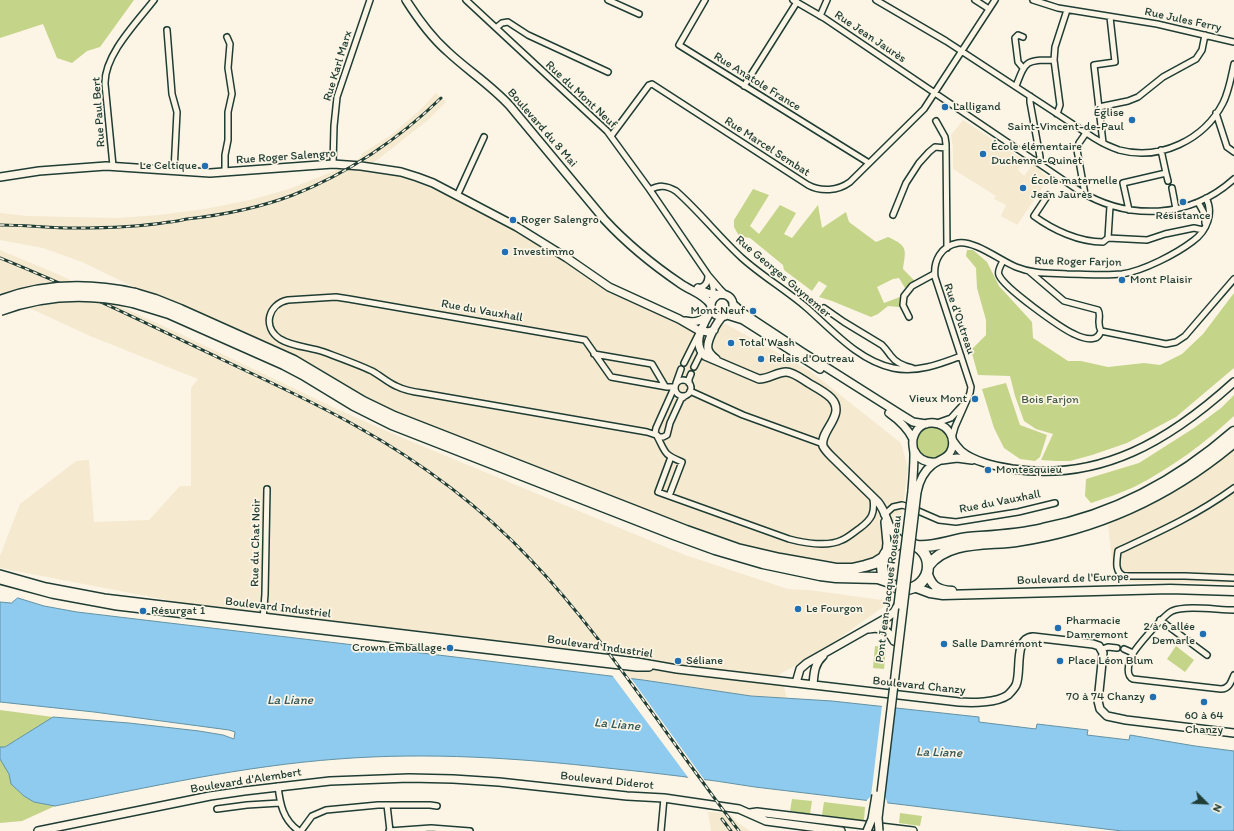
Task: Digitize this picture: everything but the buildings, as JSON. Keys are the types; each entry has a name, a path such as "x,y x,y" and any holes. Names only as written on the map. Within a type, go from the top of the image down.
{"highway":[{"path":"0,302 28,293 66,288 103,289 134,298 278,361 303,374 354,406 392,424 690,541 746,559 794,570 832,577 878,578 887,581 893,586 907,589 914,587 921,582 934,559 939,555 958,548 1013,542 1048,536 1113,516 1138,505 1171,487 1208,463 1234,442"},
{"path":"0,310 29,301 66,296 100,296 156,300 294,361 363,402 394,417 705,538 737,549 832,569 852,569 875,563 894,545 905,543 917,546 926,546 962,539 1035,531 1067,524 1098,514 1137,497 1167,481 1199,461 1234,432"},
{"path":"917,546 925,555 927,569"},
{"path":"884,556 882,569 887,581"}],"main road":[{"name":"Boulevard de l'Europe","path":"927,569 933,585 940,589 950,591 1170,585 1234,587"},
{"name":"Boulevard de l'Europe","path":"914,587 930,593 943,595 1176,588 1234,591"}],"street":[{"name":"Rue Paul Bert","path":"113,166 105,84 106,71 109,61 154,0"},
{"name":"Rue Karl Marx","path":"332,164 337,97 370,0"},
{"name":"Boulevard du 8 Mai","path":"406,0 422,24 439,43 493,89 510,106 615,231 637,251 682,285 712,302"},
{"name":"Rue du Mont Neuf","path":"466,0 611,136 708,275 727,295"},
{"path":"608,0 639,14"},
{"name":"Rue Anatole France","path":"705,0 679,45 869,164"},
{"path":"820,16 827,0"},
{"path":"876,0 933,32 1086,133 1116,149 1129,152 1143,153 1175,146 1189,140 1204,128 1216,113 1227,93 1234,64"},
{"path":"975,0 989,9"},
{"name":"Rue Marcel Sembat","path":"611,136 648,85 652,84 814,188 828,190 843,186 848,184 922,112 995,0"},
{"name":"Rue Jules Ferry","path":"1033,0 1067,10 1157,24 1234,42"},
{"path":"744,86 795,1"},
{"name":"Rue Jean Jaurès","path":"795,1 820,16 1085,194 1110,206 1129,210 1155,211 1176,209 1206,198 1234,178"},
{"path":"1057,114 1060,105 1054,60 1055,48 1067,10"},
{"path":"1103,143 1094,65 1115,62 1110,17"},
{"path":"496,28 502,23 508,22 528,35 608,72"},
{"path":"167,30 172,94 177,112 174,171"},
{"path":"1023,37 1018,35 1015,38 1018,62 1023,68"},
{"path":"1099,107 1128,101 1138,97 1163,77 1196,59 1202,50 1205,35"},
{"path":"225,172 225,155 228,140 228,110 232,94 228,68 230,44 227,37"},
{"path":"1016,86 1023,68 1026,65 1034,61 1054,60"},
{"path":"1030,96 1040,157 1039,163"},
{"path":"1216,113 1226,145 1228,149 1234,152"},
{"path":"936,121 945,137 946,148 947,248"},
{"path":"1085,194 1077,150 1079,143 1086,133"},
{"path":"457,196 484,137"},
{"path":"893,215 906,183 919,163 935,148 946,148"},
{"path":"1161,150 1168,181"},
{"name":"Rue Roger Salengro","path":"0,177 45,171 113,166 210,173 332,164 361,166 412,175 430,181 526,232 607,286 701,330 708,332 714,330"},
{"path":"1129,210 1123,183 1166,172"},
{"name":"Rue Georges Guynemer","path":"650,190 661,186 676,190 743,259 802,304 862,356 888,367 900,370 930,367 961,356"},
{"path":"1172,188 1176,209"},
{"path":"1048,195 1034,216 1053,229 1087,240 1103,242 1108,238 1147,240 1165,234 1194,228 1203,230 1205,215 1198,202"},
{"name":"Rue Roger Farjon","path":"947,248 958,243 969,244 1029,272 1110,275 1130,273 1145,268 1195,240 1203,230 1210,214 1209,205 1206,198"},
{"path":"1108,238 1110,206"},
{"name":"Rue d'Outreau","path":"947,248 942,251 937,259 934,274 971,386 971,391 955,427 952,440"},
{"path":"1003,261 998,271 1000,277 1024,300 1077,336 1094,338 1097,337 1101,331"},
{"name":"Boulevard du 8 Mai","path":"663,270 706,292 712,302"},
{"path":"1029,272 1064,301 1098,310 1100,314 1098,325 1101,331"},
{"path":"909,317 903,305 904,296 912,286 934,274"},
{"name":"Rue du Mont Neuf","path":"708,275 712,284 712,302"},
{"path":"698,288 705,285 708,281 708,275"},
{"path":"1101,331 1166,344 1176,342 1185,336 1234,279"},
{"path":"684,363 701,330 712,302 727,295 733,304 743,313 913,422 926,424 944,422 960,410 967,399"},
{"name":"Rue du Vauxhall","path":"657,436 647,432 422,393 397,387 369,370 322,352 288,342 278,337 272,330 269,321 271,312 276,305 288,300 336,297 585,340 611,377 665,386 675,386"},
{"name":"Rue Roger Salengro","path":"679,320 695,322 702,320 712,302"},
{"path":"712,302 715,314 743,320 894,416 904,425 913,439 914,491"},
{"path":"694,368 718,321 732,310 733,304"},
{"name":"Rue Georges Guynemer","path":"824,308 882,345 898,362 915,369"},
{"path":"701,330 698,343 701,353 706,357 759,379 782,372 789,372 830,397 834,402 836,412 824,438 823,444 828,453 881,506 892,533 905,543"},
{"path":"710,338 708,347 710,353 713,357 725,364"},
{"path":"594,354 652,364 665,386"},
{"path":"669,496 682,462 667,454 655,432 681,369"},
{"path":"657,436 663,437 667,435 670,423 681,399 688,395 690,391 691,388 689,379 691,374"},
{"path":"684,397 676,394 675,386 678,381 682,380 689,383"},
{"path":"914,450 918,456 928,462 964,459 1009,468 1042,472 1076,470 1102,464 1134,452 1175,429 1206,406 1234,382"},
{"path":"690,391 743,415 823,444"},
{"path":"937,423 941,424 947,429 952,440 962,452 982,462"},
{"path":"913,439 917,430 926,424"},
{"path":"914,491 930,466 939,462 950,453 952,440"},
{"path":"671,457 658,492 789,539 818,543 842,540 870,519 873,514 874,498"},
{"path":"1234,488 1181,522 1118,551 1117,571 1120,575 1124,576 1234,578"},
{"name":"Rue du Chat Noir","path":"263,620 265,594 267,489"},
{"name":"Pont Jean-Jacques Rousseau","path":"866,831 872,819 898,605 914,491"},
{"name":"Pont Jean-Jacques Rousseau","path":"879,831 878,818 914,491"},
{"name":"Rue du Vauxhall","path":"885,515 893,507 902,505 938,520 956,522 1018,512 1055,503"},
{"path":"884,556 887,543 885,515"},
{"name":"Boulevard Industriel","path":"0,574 46,587 104,598 263,620"},
{"name":"Boulevard Industriel","path":"0,580 52,594 99,603 630,661 658,666"},
{"path":"813,685 816,664 820,658 890,616 898,605"},
{"path":"1234,610 1182,609 1167,614 1160,620 1133,653 1130,658 1128,672 1129,676 1132,678 1221,689 1228,687 1234,675"},
{"path":"1160,620 1207,656"},
{"path":"865,631 875,628 883,629 890,634 894,641"},
{"name":"Boulevard Chanzy","path":"658,666 959,702 987,701 1003,697 1014,688 1017,682 1021,646 1028,638 1033,637 1093,644 1102,649"},
{"path":"1117,648 1108,647 1102,649 1103,657 1098,701 1100,709 1107,716 1126,720 1234,733"},
{"path":"1124,649 1133,653"},
{"path":"796,683 799,672 804,664 820,654 828,652"},
{"name":"Boulevard d'Alembert","path":"38,831 68,828 210,796 278,786 358,779 460,779"},
{"name":"Boulevard Diderot","path":"460,779 521,784 627,796 664,798 735,808 766,821 841,831"},
{"path":"278,786 282,811 288,820 300,831 312,816 326,810 371,805 437,806"},
{"path":"661,831 664,798"},
{"path":"217,809 280,803"},
{"path":"387,805 389,831 427,828 470,831"},
{"name":"Boulevard Diderot","path":"750,813 757,812 912,831"},
{"path":"866,831 873,828 879,831"}],"shaded area":[{"path":"436,93 446,102 428,120 372,164 452,197 503,223 538,244 601,286 618,295 689,328 726,324 810,371 901,443 908,468 899,536 870,561 853,564 832,564 752,548 719,538 418,422 378,405 297,357 184,306 142,291 82,262 43,248 0,240 0,213 28,216 117,218 159,215 205,209 250,200 289,189 349,165 362,156 361,154 391,135 420,110"},
{"name":"École élémentaire Duchenne-Quinet","path":"963,120 1024,160 1018,170 1024,176 1033,164 1049,178 1017,225 1001,216 1006,205 994,199 996,196 953,169 953,147 951,135"},
{"path":"0,250 76,283 42,285 6,295 0,292"},
{"path":"58,300 109,301 339,410 685,555 788,589 809,590 889,601 886,605 831,644 780,674 787,698 751,696 631,679 608,648 581,646 571,649 188,604 0,568 0,556 20,504 76,461 89,460 94,522 149,520 180,486 191,486 191,388 198,379 90,336 25,306"},
{"path":"1234,447 1234,583 1124,582 1113,569 1108,525 1168,494 1216,463"},
{"path":"708,812 729,813 737,822 750,831 711,831"}],"green space":[{"path":"0,0 134,0 100,47 87,51 72,63 57,58 43,24 0,38"},
{"path":"753,189 769,195 750,226 759,234 780,205 796,213 784,234 792,238 818,205 822,228 846,212 849,222 876,242 888,237 899,243 905,252 903,269 915,281 905,288 899,278 893,279 877,287 884,303 900,297 899,307 888,306 878,314 871,317 819,297 827,286 819,281 812,291 784,270 783,265 750,238 739,236 734,227 734,220"},
{"name":"Bois Farjon","path":"967,250 973,250 987,262 999,286 1032,322 1033,338 1068,361 1081,361 1108,367 1144,363 1160,365 1182,354 1203,334 1234,293 1234,368 1176,417 1127,443 1070,461 1041,460 1053,434 1036,429 1024,421 1010,376 978,375 971,350 986,335 986,320 977,288 976,268 966,256"},
{"path":"1006,383 1020,425 1047,435 1040,457 1035,461 1020,459 1004,448 994,428 982,389"},
{"path":"1234,395 1234,416 1199,446 1174,464 1134,487 1091,503 1085,496 1086,479 1139,463 1194,428 1221,408"},
{"path":"933,427 944,432 949,443 944,454 933,459 922,454 917,443 922,432"},
{"path":"875,646 886,647 884,669 873,668"},
{"path":"1176,646 1194,660 1185,672 1167,659"},
{"path":"0,710 53,717 5,747 0,747"},
{"path":"0,759 9,774 11,784 24,796 34,802 55,806 22,821 0,823"},
{"path":"792,799 812,801 810,814 790,811"},
{"path":"824,802 865,807 864,821 822,815"},
{"path":"900,813 922,816 920,826 899,823"}],"water":[{"name":"La Liane","path":"18,598 44,606 77,612 643,680 751,696 832,701 979,717 979,722 1036,729 1037,724 1088,730 1087,735 1129,740 1130,735 1234,751 1234,831 1122,831 574,764 440,756 372,757 302,762 196,778 55,806 34,802 24,796 11,784 9,774 0,759 0,747 5,747 53,717 129,723 199,731 223,735 234,739 235,732 94,712 0,702 0,602 11,603"}],"pier":[{"path":"612,675 630,677 706,782 690,780"},
{"path":"882,705 896,706 885,796 888,805 866,802 871,796"}],"railway":[{"path":"0,225 75,228 134,226 174,222 267,204 293,195 333,177 372,154 408,128 441,98"},
{"path":"0,258 110,306 322,408 356,426 404,455 427,470 471,504 512,541 554,585 617,664 739,831"},
{"path":"722,819 731,831"}],"place":[{"name":"Lalligand","path":"945,107"},
{"name":"Église Saint-Vincent-de-Paul","path":"1132,120"},
{"name":"École élémentaire Duchenne-Quinet","path":"983,154"},
{"name":"Le Celtique","path":"205,166"},
{"name":"École maternelle Jean Jaurès","path":"1023,188"},
{"name":"Résistance","path":"1183,202"},
{"name":"Roger Salengro","path":"513,220"},
{"name":"Investimmo","path":"505,252"},
{"name":"Mont Plaisir","path":"1122,280"},
{"name":"Mont Neuf","path":"753,311"},
{"name":"Total Wash","path":"731,343"},
{"name":"Relais d'Outreau","path":"761,359"},
{"name":"Vieux Mont","path":"975,399"},
{"name":"Montesquieu","path":"988,470"},
{"name":"Le Fourgon","path":"798,609"},
{"name":"Résurgat 1","path":"143,611"},
{"name":"Pharmacie Damremont","path":"1058,628"},
{"name":"2 à 6 allée Demarle","path":"1203,634"},
{"name":"Salle Damrémont","path":"944,644"},
{"name":"Crown Emballage","path":"450,648"},
{"name":"Séliane","path":"678,661"},
{"name":"Place Léon Blum","path":"1060,661"},
{"name":"70 à 74 Chanzy","path":"1153,697"},
{"name":"60 à 64 Chanzy","path":"1204,702"}]}
